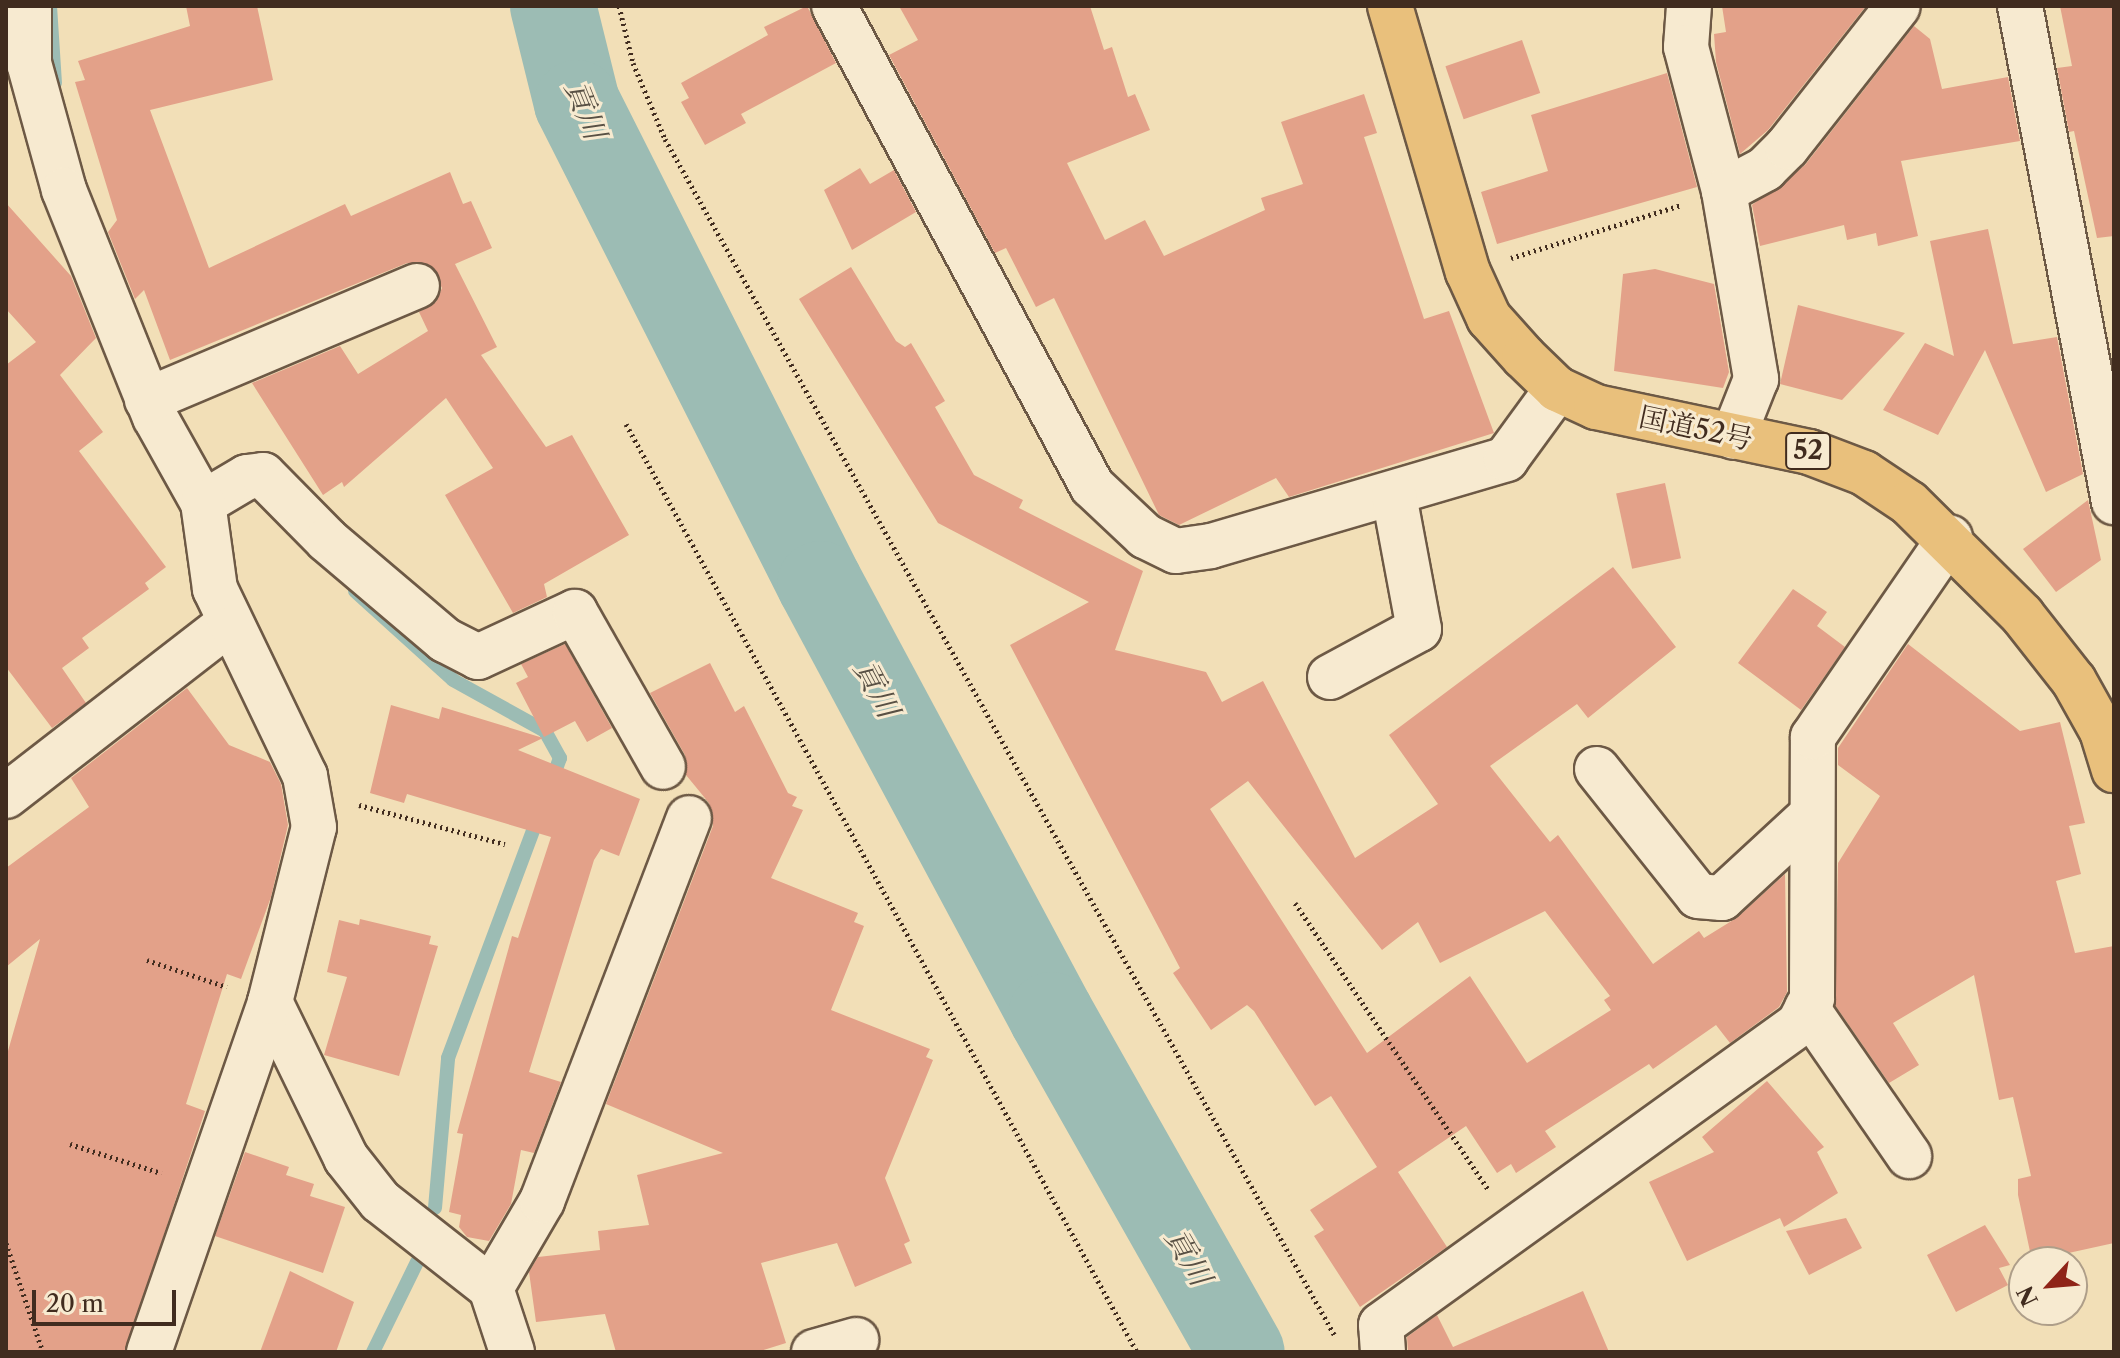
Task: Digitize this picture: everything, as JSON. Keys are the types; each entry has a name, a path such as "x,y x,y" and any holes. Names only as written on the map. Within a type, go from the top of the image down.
{"highway":[{"name":"国道52号","path":"1390,6 1468,272 1489,318 1557,389 1596,407 1809,452 1864,473 1950,538 2074,681 2112,755"}],"street":[{"path":"29,6 29,63 64,190 159,395 225,490 215,589 228,624 308,792 314,827 270,1002 149,1352"},
{"path":"834,6 1092,486 1145,536 1176,551 1211,546 1394,496 1506,459 1557,389"},
{"path":"1689,6 1686,47 1724,191 1756,379 1733,437"},
{"path":"1724,191 1765,169 1787,147 1898,6"},
{"path":"2020,6 2114,502"},
{"path":"159,395 417,286"},
{"path":"225,490 263,475 327,540 445,640 478,657 575,612 663,767"},
{"path":"1330,677 1419,629 1394,496"},
{"path":"1383,1352 1381,1325 1513,1226 1799,1024 1812,998 1813,737 1950,538"},
{"path":"6,796 228,624"},
{"path":"1597,769 1698,896 1722,898 1812,815"},
{"path":"491,1288 542,1201 689,818"},
{"path":"270,1002 346,1158 380,1201 491,1288 512,1352"},
{"path":"1807,1008 1909,1156"},
{"path":"814,1352 856,1340"}],"path":[{"path":"619,6 633,63 665,139 1336,1338"},
{"path":"1468,272 1724,191"},
{"path":"626,424 1137,1352"},
{"path":"308,792 505,844"},
{"path":"1295,903 1513,1226"},
{"path":"147,960 270,1002"},
{"path":"70,1144 204,1187"},
{"path":"6,1243 43,1352"}],"building":[{"path":"186,6 257,6 273,80 150,110 209,268 345,204 351,216 450,172 463,204 471,201 492,248 455,264 497,347 481,355 546,447 572,435 629,535 544,584 547,597 513,613 445,495 493,468 446,398 344,487 342,482 323,495 252,383 340,346 358,374 428,331 419,312 436,302 442,288 431,266 407,263 170,360 144,290 135,299 108,232 117,220 75,82 85,80 78,61 190,26"},
{"path":"807,6 836,63 741,114 746,123 705,145 681,102 689,98 681,83 768,35 764,27"},
{"path":"899,6 1090,6 1104,50 1112,47 1128,97 1135,94 1150,130 1067,163 1105,240 1145,220 1164,256 1265,210 1261,198 1303,184 1281,122 1364,94 1377,133 1364,137 1424,319 1449,311 1494,433 1289,497 1276,478 1179,525 1159,515 1054,298 1036,307 1006,248 995,253 889,55 918,40"},
{"path":"1722,6 1866,6 1768,130 1740,154 1716,62 1714,34 1726,32"},
{"path":"2060,6 2114,6 2114,236 2097,238 2074,131 2069,132 2057,68 2072,66"},
{"path":"1914,26 1930,39 1942,89 2008,77 2020,141 1901,161 1918,236 1878,246 1876,233 1847,240 1844,225 1760,246 1752,205 1805,165"},
{"path":"1522,40 1540,93 1464,119 1445,66"},
{"path":"1667,73 1697,187 1497,244 1481,192 1548,171 1531,115"},
{"path":"860,168 870,184 894,170 916,212 852,250 824,190"},
{"path":"6,203 71,276 96,338 60,375 103,432 79,451 166,567 145,583 149,589 82,638 89,648 62,668 86,703 52,728 6,667 6,365 36,342 6,309"},
{"path":"1988,229 2013,344 2057,337 2083,474 2046,492 1985,350 1938,435 1883,410 1925,343 1954,356 1930,241"},
{"path":"851,267 896,341 905,347 911,343 945,401 935,407 974,475 1023,500 1019,508 1143,571 1115,650 1206,672 1222,702 1263,681 1355,858 1438,804 1389,735 1613,567 1676,647 1588,718 1577,704 1490,766 1550,842 1558,835 1653,964 1699,931 1704,938 1738,917 1785,874 1787,992 1779,1007 1730,1043 1716,1025 1653,1069 1649,1064 1545,1131 1556,1147 1516,1173 1511,1164 1497,1173 1466,1126 1398,1172 1447,1247 1360,1307 1314,1236 1324,1230 1310,1210 1377,1167 1331,1096 1315,1106 1254,1011 1247,1005 1211,1030 1173,973 1180,968 1010,645 1089,602 938,523 799,299","holes":["1248,781 1382,950 1418,922 1440,963 1545,911 1610,996 1604,1000 1611,1010 1527,1063 1470,976 1367,1053 1210,809"]},
{"path":"1655,269 1714,284 1729,372 1723,388 1614,371 1623,274"},
{"path":"1798,305 1905,333 1842,400 1780,384"},
{"path":"1665,483 1681,558 1632,569 1616,493"},
{"path":"2088,500 2101,560 2056,592 2023,549"},
{"path":"1793,589 1827,612 1817,626 1845,647 1801,710 1738,663"},
{"path":"565,644 612,728 587,742 575,721 544,737 516,683 528,677 521,664"},
{"path":"1908,644 2020,731 2060,722 2085,823 2069,826 2081,874 2056,881 2075,953 2114,946 2114,1243 2088,1249 2088,1246 2029,1246 2018,1195 2018,1179 2031,1176 2013,1097 1999,1100 1974,975 1893,1023 1919,1065 1889,1083 1835,1005 1838,863 1880,796 1838,765 1838,748"},
{"path":"710,663 735,712 744,706 788,793 797,797 792,806 803,810 771,878 858,913 854,922 864,926 831,1010 930,1049 926,1057 933,1060 885,1178 910,1241 904,1244 912,1263 855,1287 837,1243 761,1263 786,1343 757,1352 616,1352 605,1314 536,1322 529,1272 538,1257 600,1250 598,1231 649,1225 637,1175 723,1153 606,1104 713,826 709,803 686,775 685,755 650,693"},
{"path":"187,688 229,745 270,762 281,784 288,825 271,897 241,979 227,974 186,1104 205,1111 125,1352 6,1352 6,1058 40,939 6,967 6,868 89,807 71,778"},
{"path":"391,705 439,719 442,707 543,738 518,750 640,799 619,856 601,849 594,860 529,1072 561,1082 534,1153 521,1150 511,1204 489,1241 467,1237 459,1227 461,1215 449,1212 463,1134 457,1133 512,936 518,938 551,837 407,794 404,803 370,793"},
{"path":"360,919 431,936 429,944 438,946 399,1076 324,1055 347,977 327,972 339,920 359,925"},
{"path":"1767,1081 1824,1147 1817,1152 1838,1193 1784,1227 1780,1218 1687,1261 1649,1182 1714,1152 1702,1137"},
{"path":"245,1152 289,1167 286,1175 314,1184 310,1196 345,1207 323,1273 215,1236"},
{"path":"1846,1218 1862,1248 1809,1275 1786,1231"},
{"path":"1985,1225 2008,1262 2008,1266 1999,1268 2008,1285 1956,1312 1927,1255"},
{"path":"290,1271 354,1302 336,1352 260,1352"},
{"path":"1583,1291 1609,1352 1408,1352 1407,1337 1437,1315 1453,1347"}],"waterway":[{"path":"50,6 55,83"},
{"name":"貢川","path":"553,6 577,103 820,584 1051,1015 1242,1352"},
{"path":"355,591 453,680 545,731 560,758 551,783"},
{"path":"435,1208 448,1058 539,814"},
{"path":"373,1352 417,1262"}]}
